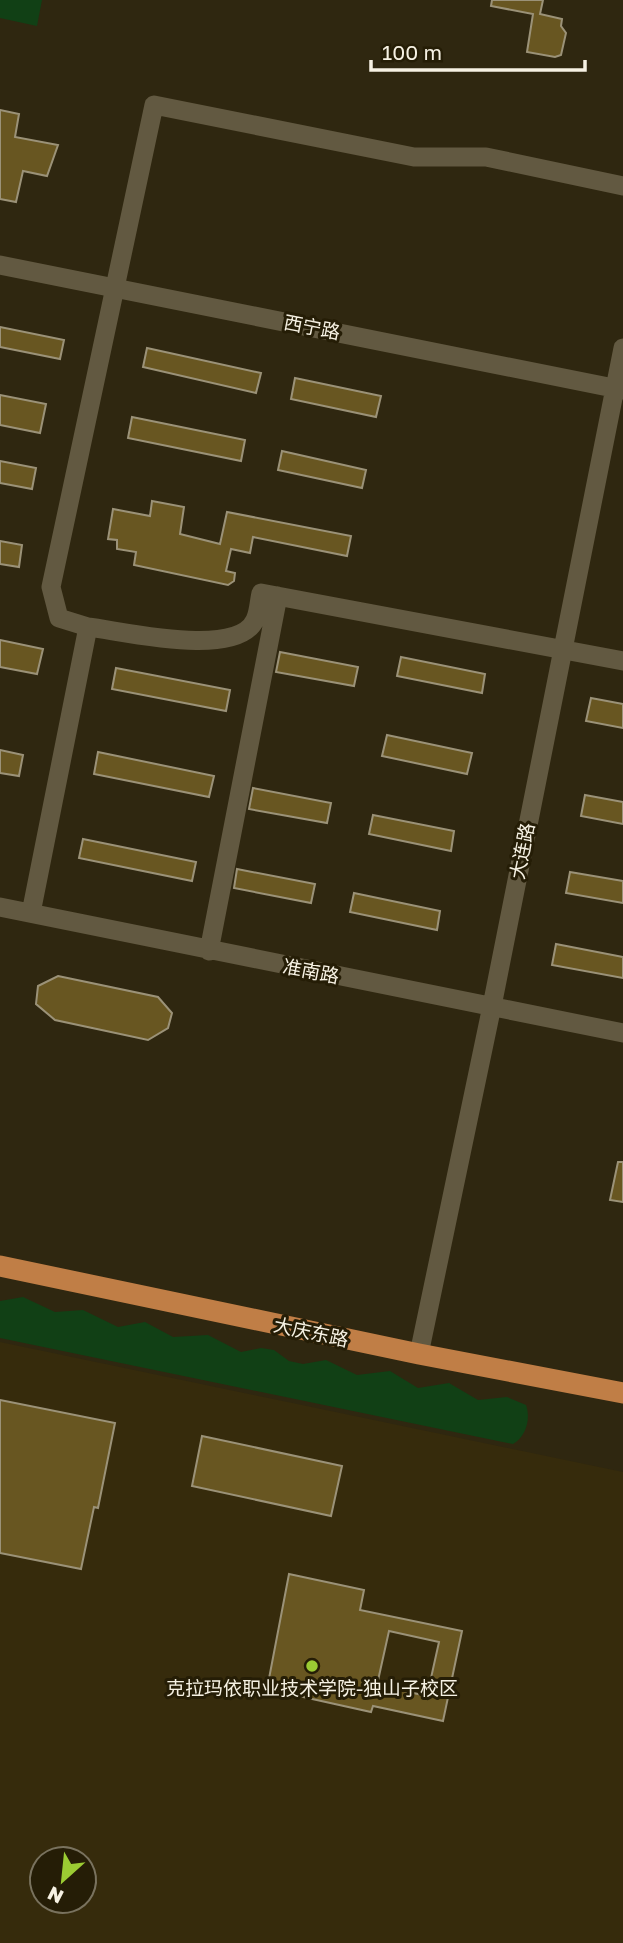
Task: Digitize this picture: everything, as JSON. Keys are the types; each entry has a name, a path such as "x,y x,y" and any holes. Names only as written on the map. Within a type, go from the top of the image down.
{"main road":[{"name":"大庆东路","path":"0,1266 419,1354 623,1393"}],"street":[{"path":"623,186 486,157 414,157 154,105 51,587 59,618 88,627 208,642 238,637 255,621 261,593 623,661"},
{"name":"西宁路","path":"0,265 619,389"},
{"name":"大连路","path":"419,1354 619,389 623,348"},
{"path":"209,951 278,596"},
{"path":"31,913 88,627"},
{"name":"准南路","path":"0,907 623,1032"}],"shaded area":[{"name":"克拉玛依职业技术学院-独山子校区","path":"0,1342 623,1472 623,1943 0,1943"}],"green space":[{"path":"0,0 42,0 37,26 0,18"},
{"path":"23,1297 55,1312 83,1310 118,1327 145,1322 173,1337 208,1335 241,1352 261,1348 274,1350 289,1361 303,1364 326,1360 357,1375 390,1371 418,1388 449,1383 478,1400 507,1397 526,1405 526,1427 521,1437 513,1444 0,1338 0,1301"}],"building":[{"path":"492,0 543,0 540,14 562,19 561,26 566,33 561,55 555,57 527,52 533,14 491,6"},
{"path":"0,110 19,114 15,137 58,145 47,176 23,171 16,202 0,199"},
{"path":"0,327 64,340 60,359 0,347"},
{"path":"147,348 261,373 256,393 143,367"},
{"path":"295,378 381,396 376,417 291,399"},
{"path":"0,395 46,404 40,433 0,425"},
{"path":"132,417 245,440 241,461 128,438"},
{"path":"282,451 366,470 362,488 278,470"},
{"path":"0,461 36,468 32,489 0,483"},
{"path":"152,501 184,507 180,534 220,544 227,512 351,536 347,556 253,537 250,553 231,549 226,571 235,573 234,581 228,585 134,565 136,552 117,549 117,540 108,539 113,509 150,516"},
{"path":"0,541 22,545 19,567 0,564"},
{"path":"0,640 43,649 37,674 0,667"},
{"path":"280,652 358,667 354,686 276,672"},
{"path":"401,657 485,674 482,693 397,676"},
{"path":"116,668 230,690 226,711 112,689"},
{"path":"591,698 623,704 623,728 586,721"},
{"path":"387,735 472,753 467,774 382,756"},
{"path":"0,750 23,755 19,776 0,773"},
{"path":"98,752 214,776 209,797 94,774"},
{"path":"253,788 331,803 327,823 249,809"},
{"path":"585,795 623,802 623,824 581,816"},
{"path":"373,815 454,831 451,851 369,834"},
{"path":"83,839 196,862 192,881 79,858"},
{"path":"237,869 315,884 311,903 234,888"},
{"path":"570,872 623,881 623,903 566,893"},
{"path":"354,893 440,911 437,930 350,912"},
{"path":"556,944 623,957 623,978 552,965"},
{"path":"58,976 158,997 172,1013 168,1028 148,1040 55,1020 36,1004 38,986"},
{"path":"618,1162 623,1162 623,1202 610,1200"},
{"path":"0,1400 115,1423 98,1508 94,1507 81,1569 0,1553"},
{"path":"202,1436 342,1466 331,1516 192,1486"},
{"path":"289,1574 364,1590 360,1610 462,1631 443,1721 373,1706 371,1712 267,1689","holes":["389,1631 439,1642 427,1696 377,1685"]}],"place":[{"name":"克拉玛依职业技术学院-独山子校区","path":"312,1666"}]}
